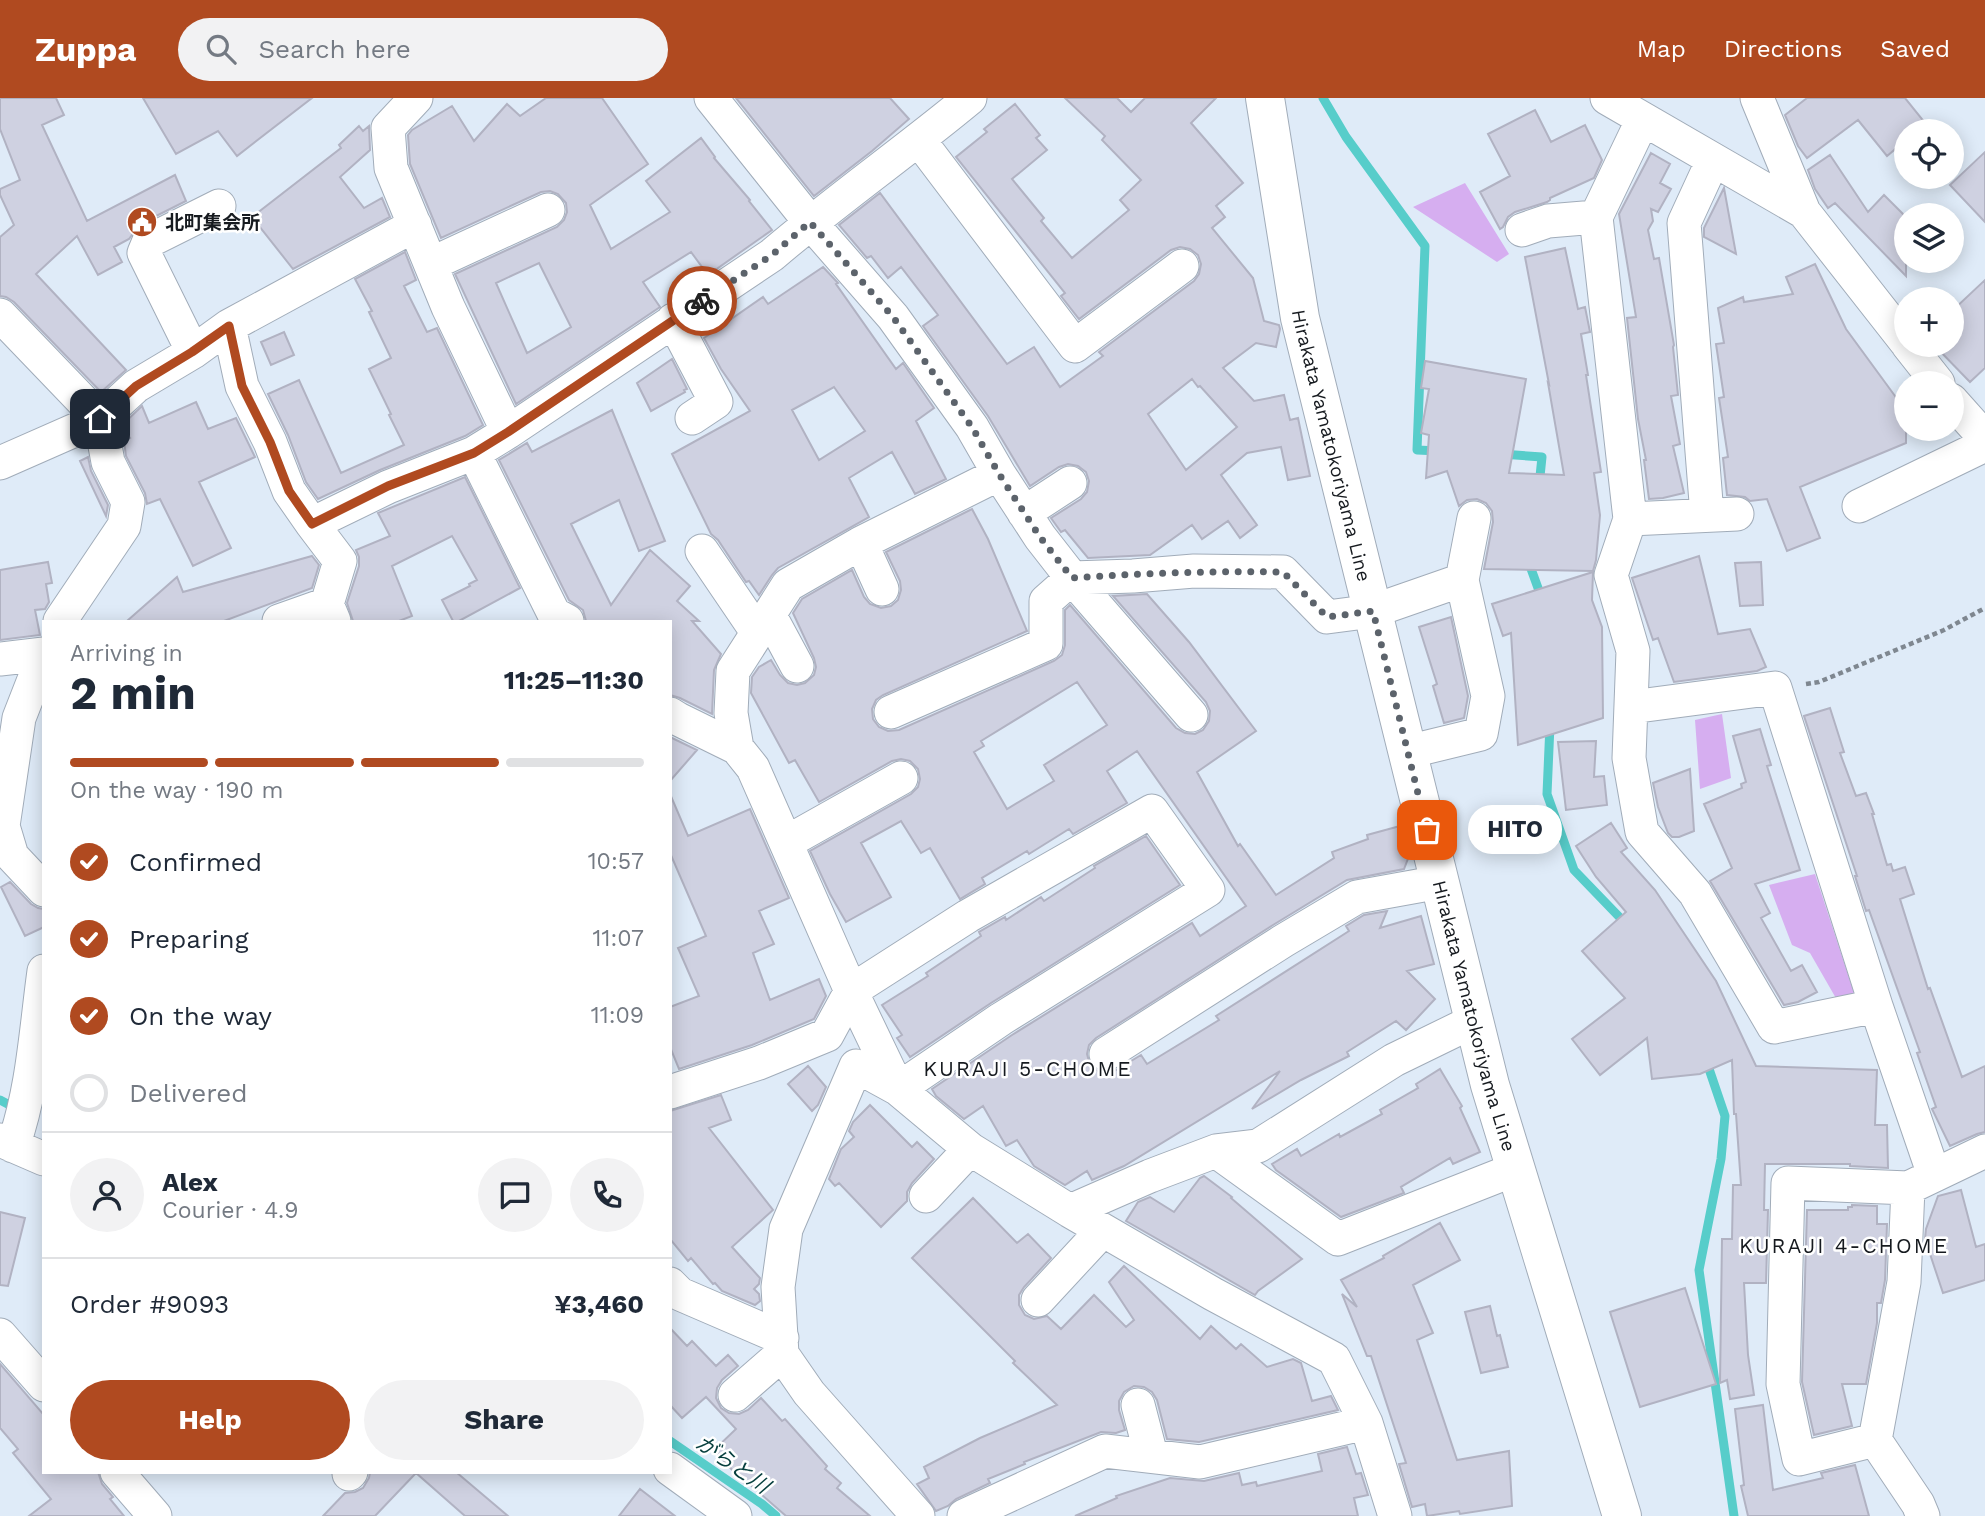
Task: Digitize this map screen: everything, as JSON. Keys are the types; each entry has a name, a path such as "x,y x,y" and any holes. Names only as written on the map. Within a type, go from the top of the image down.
{"main road":[{"name":"Hirakata Yamatokoriyama Line","path":"1265,98 1300,318 1490,1085 1622,1516"}],"street":[{"path":"416,98 388,128 391,168 448,307 508,432"},
{"path":"711,98 810,222 893,317 972,427 1040,537 1072,578 1191,715"},
{"path":"312,524 388,486 474,453 508,432 772,255 810,222 970,98"},
{"path":"1607,98 1804,212"},
{"path":"1757,98 1804,212 1894,326"},
{"path":"1643,119 1596,217 1630,519 1611,575 1633,651 1629,758 1642,832 1695,893 1774,1027 1876,1006"},
{"path":"919,140 1075,346 1182,265"},
{"path":"1630,519 1722,515 1684,223 1713,160"},
{"path":"192,352 144,253 149,240 219,206"},
{"path":"431,264 548,210"},
{"path":"1522,230 1548,221 1596,217"},
{"path":"0,463 100,419 136,386 229,326 415,225"},
{"path":"0,314 100,419 108,462 128,502 124,526 61,620"},
{"path":"673,320 715,404"},
{"path":"229,326 242,386 270,442 289,491 340,561 330,612 285,620"},
{"path":"1918,357 1929,371"},
{"path":"1964,415 1985,438"},
{"path":"1859,506 1985,445"},
{"path":"474,453 554,614 565,620"},
{"path":"737,748 731,713 733,671 788,584 861,543 999,474"},
{"path":"1024,513 1070,483"},
{"path":"1407,752 1482,734 1488,696 1462,580 1474,518"},
{"path":"861,543 882,589"},
{"path":"702,551 797,666"},
{"path":"891,712 1046,644 1046,601 1072,578 1194,571 1283,572 1327,617 1373,611 1462,580"},
{"path":"0,659 42,654"},
{"path":"42,659 19,718 3,826 12,856 42,888"},
{"path":"1631,708 1775,688 1876,1006 1921,1181 1875,1440 1918,1504 1923,1516"},
{"path":"672,715 737,748 753,768 851,991 898,1089"},
{"path":"787,842 901,778"},
{"path":"672,1091 759,1063 827,1035 851,991 968,916 1152,811 1208,890 1002,1019 898,1089"},
{"path":"1106,1054 1357,897 1440,882"},
{"path":"42,985 27,1092 11,1137 42,1158"},
{"path":"1070,1211 1216,1151 1258,1146 1394,1060 1474,1021"},
{"path":"918,1516 809,1393 782,1346 778,1287 786,1229 856,1066 898,1089 970,1149 1102,1231 1334,1359 1366,1423 1395,1516"},
{"path":"926,1196 970,1149"},
{"path":"1216,1151 1338,1239 1516,1169"},
{"path":"1875,1440 1799,1459 1783,1384 1788,1183 1921,1181 1985,1151"},
{"path":"1038,1300 1102,1231"},
{"path":"672,1286 680,1294 782,1346"},
{"path":"0,1335 42,1383"},
{"path":"735,1395 782,1346"},
{"path":"1138,1405 1151,1455"},
{"path":"964,1516 1105,1451 1200,1462 1366,1423"},
{"path":"672,1470 735,1516"},
{"path":"119,1474 155,1516"}],"path":[{"path":"1775,688 1819,682 1944,631 1985,608"}],"shaded area":[{"path":"1465,183 1509,254 1497,262 1413,207"},
{"path":"1722,714 1731,778 1700,789 1695,720"},
{"path":"1815,874 1856,999 1841,1007 1810,953 1792,945 1769,885"}],"building":[{"path":"0,98 56,98 64,115 42,125 87,221 175,175 186,201 140,224 129,239 114,247 122,262 98,275 77,236 36,274 126,370 101,392 14,302 0,296 0,237 14,225 0,195 0,189 20,180 0,129"},
{"path":"143,98 312,98 237,156 218,131 176,154"},
{"path":"546,98 602,98 648,164 590,205 611,249 670,212 646,181 701,138 772,230 708,275 691,252 643,282 660,307 516,404 455,274 557,227 567,212 566,203 558,194 541,192 441,238 410,164 408,135 452,106 474,141 507,104 520,116","holes":["539,263 571,327 527,353 496,283"]},
{"path":"736,98 890,98 909,119 814,196"},
{"path":"1065,98 1117,98 1131,112 1145,98 1216,98 1191,123 1243,183 1216,206 1225,217 1212,228 1253,278 1264,321 1279,325 1280,329 1276,347 1256,343 1223,368 1254,401 1284,395 1290,420 1298,418 1310,476 1288,480 1281,447 1247,453 1221,475 1257,525 1240,538 1228,521 1202,539 1192,525 1150,555 1088,558 1065,530 1061,532 1051,518 1081,499 1087,492 1089,481 1086,472 1078,466 1068,464 1030,486 988,416 923,326 938,315 901,267 888,278 871,256 867,258 839,225 880,193 1007,364 1034,347 1060,387 1103,356 1099,352 1194,281 1201,264 1198,255 1190,249 1180,247 1171,250 1079,319 1061,296 1065,293 956,157 987,132 984,129 1015,104 1040,135 1036,138 1047,150 1012,179 1044,218 1041,221 1072,258 1129,210 1120,200 1141,180 1102,140 1105,136","holes":["1192,379 1200,386 1237,427 1186,470 1148,414"]},
{"path":"1807,98 1905,98 1922,119 1894,119 1894,150 1887,156 1858,120 1807,158 1798,146 1785,115"},
{"path":"1535,110 1551,142 1585,125 1602,160 1594,178 1550,198 1547,202 1515,212 1500,229 1480,192 1510,176 1488,134"},
{"path":"359,126 363,131 369,126 370,150 340,177 364,208 382,198 390,217 293,269 252,217 341,148 339,145"},
{"path":"1985,152 1985,222 1954,189 1964,189 1964,172"},
{"path":"1651,153 1670,164 1660,183 1671,189 1658,212 1651,209 1653,221 1648,230 1654,259 1659,258 1674,345 1678,395 1671,396 1680,444 1673,446 1684,493 1649,499 1627,318 1636,317 1619,214"},
{"path":"1830,155 1868,212 1884,195 1894,205 1894,264 1835,203 1828,208 1815,189 1808,170"},
{"path":"1724,188 1736,254 1704,237 1704,228"},
{"path":"1565,248 1578,309 1585,307 1590,332 1581,334 1601,472 1594,473 1600,515 1596,560 1593,571 1484,569 1493,522 1492,511 1486,503 1477,499 1467,500 1459,506 1447,471 1426,478 1429,435 1421,433 1429,389 1421,388 1425,361 1526,379 1509,473 1564,475 1525,257"},
{"path":"405,252 416,280 404,286 427,332 437,328 483,425 465,436 380,470 318,499 306,482 288,435 268,394 299,380 341,473 404,445 369,369 391,358 369,312 372,311 355,279"},
{"path":"1815,264 1846,329 1894,395 1894,441 1906,441 1800,487 1820,538 1787,551 1767,499 1750,501 1745,497 1727,495 1723,458 1728,457 1719,398 1724,397 1716,344 1724,343 1718,308 1743,297 1744,302 1793,294 1786,277"},
{"path":"823,267 838,283 836,284 896,369 903,363 934,408 916,421 946,479 915,494 892,452 849,478 869,517 778,568 759,595 749,581 746,582 718,540 711,534 672,454 750,411 721,369 704,338 763,297 768,304","holes":["834,387 865,431 819,460 792,410"]},
{"path":"1985,280 1985,368 1970,382 1964,376 1964,371 1959,371 1946,357 1964,357 1964,300"},
{"path":"284,332 294,355 271,365 261,342"},
{"path":"672,359 687,389 651,411 637,383"},
{"path":"196,402 208,429 236,418 255,457 199,482 231,548 193,566 160,499 147,504 145,493 126,456 124,441 130,438 121,426 142,406 149,423"},
{"path":"612,410 665,541 639,551 619,500 571,524 611,605 650,550 690,586 677,601 699,621 692,621 721,654 714,670 712,714 672,696 672,620 586,620 583,610 569,600 499,460 527,443 532,452"},
{"path":"88,457 91,471 108,505 106,516 80,461"},
{"path":"465,477 520,588 461,620 452,620 442,600 477,580 452,536 392,566 412,616 402,620 353,620 347,603 359,566 356,550 390,536 378,513"},
{"path":"972,509 988,539 1027,631 883,695 876,700 872,709 873,719 879,727 888,731 899,730 1054,661 1062,655 1065,645 1065,610 1070,605 1176,728 1195,734 1203,730 1209,721 1210,711 1206,702 1113,596 1147,594 1189,642 1256,731 1197,772 1238,846 1240,844 1276,895 1334,858 1332,852 1368,839 1367,835 1400,826 1409,856 1404,869 1347,880 1273,925 1096,1038 1089,1045 1087,1054 1090,1065 1098,1071 1108,1073 1141,1055 1147,1064 1219,1020 1216,1016 1349,931 1346,926 1364,915 1387,911 1380,928 1421,916 1434,964 1407,971 1435,999 1406,1030 1396,1021 1347,1052 1349,1056 1252,1109 1280,1071 1124,1166 1092,1180 1087,1171 1065,1185 1034,1166 1017,1140 1006,1146 983,1106 964,1119 936,1096 932,1089 1012,1035 1192,923 1200,936 1246,906 1137,751 1107,771 1127,803 1073,834 1069,829 1029,854 1027,851 982,878 985,884 960,899 930,848 921,853 901,821 861,843 891,897 846,922 810,851 911,794 918,787 918,769 910,761 892,761 819,802 795,760 789,763 751,693 752,677 759,667 771,660 788,683 805,683 814,675 814,658 793,613 802,599 852,570 870,604 881,608 891,606 898,600 900,581 886,552","holes":["1077,682 1107,725 1044,765 1054,781 1007,809 974,752 984,746 981,741"]},
{"path":"312,556 319,565 312,588 227,620 128,620 177,577 183,592"},
{"path":"1699,556 1718,634 1750,629 1766,667 1757,671 1674,682 1658,638 1653,640 1632,578"},
{"path":"48,562 52,583 46,584 49,602 45,609 35,610 40,635 0,640 0,570"},
{"path":"1761,562 1763,605 1740,606 1735,563"},
{"path":"1593,572 1592,600 1602,627 1603,718 1518,745 1511,633 1503,636 1492,604"},
{"path":"1451,617 1468,696 1464,718 1444,723 1433,686 1437,684 1419,627"},
{"path":"1830,708 1844,752 1840,753 1856,796 1866,793 1887,865 1891,864 1893,871 1905,867 1914,894 1900,899 1928,989 1930,988 1962,1077 1985,1066 1985,1132 1950,1146 1932,1109 1936,1107 1917,1053 1920,1052 1869,910 1866,911 1804,716"},
{"path":"1760,729 1771,765 1767,766 1800,870 1755,884 1770,913 1761,918 1791,971 1802,965 1817,992 1798,1002 1784,1005 1710,881 1732,868 1704,804 1742,788 1741,784 1746,782 1733,736"},
{"path":"672,738 697,750 672,779"},
{"path":"1596,741 1594,777 1604,776 1607,805 1566,810 1558,742"},
{"path":"1690,769 1694,831 1672,837 1658,807 1653,783"},
{"path":"672,799 688,836 750,809 789,898 759,911 774,944 753,953 770,1000 819,979 826,996 814,1019 752,1045 679,1069 672,1052 672,1006 699,996 678,948 706,936 672,858"},
{"path":"1611,823 1627,848 1621,852 1655,890 1716,981 1756,1066 1877,1070 1875,1125 1887,1125 1888,1168 1850,1164 1765,1164 1764,1210 1768,1210 1766,1283 1744,1283 1748,1355 1754,1395 1730,1399 1727,1380 1720,1383 1722,1239 1732,1239 1733,1185 1741,1185 1732,1060 1700,1074 1652,1079 1647,1038 1600,1075 1572,1039 1625,998 1582,951 1626,912 1596,877 1576,846"},
{"path":"1146,836 1180,885 910,1057 897,1038 902,1035 882,1005 928,976 926,973 981,936 979,932 1005,917 1006,920 1041,897 1044,901 1095,868 1094,866"},
{"path":"10,882 31,904 42,909 42,928 25,936 1,887"},
{"path":"808,1066 826,1087 818,1105 812,1111 788,1084"},
{"path":"1440,1069 1462,1106 1460,1108 1480,1152 1453,1164 1450,1158 1401,1187 1404,1193 1341,1217 1276,1170 1272,1164 1297,1149 1301,1156 1382,1114 1380,1110 1418,1088 1416,1084"},
{"path":"721,1095 731,1120 709,1128 773,1210 732,1247 760,1278 754,1289 759,1294 760,1301 755,1305 722,1291 691,1258 688,1261 672,1241 672,1110"},
{"path":"870,1105 912,1147 917,1142 934,1159 912,1183 907,1192 907,1201 881,1227 839,1183 835,1186 829,1179 841,1149 854,1137 849,1131 853,1122"},
{"path":"1204,1176 1302,1259 1255,1295 1126,1221 1138,1202 1150,1197 1174,1212"},
{"path":"1961,1190 1976,1247 1985,1244 1985,1280 1943,1293 1925,1239 1926,1229 1938,1196"},
{"path":"973,1198 1017,1243 1028,1234 1051,1258 1019,1295 1019,1305 1025,1315 1034,1319 1047,1316 1061,1329 1094,1295 1126,1327 1134,1320 1109,1282 1124,1266 1200,1339 1211,1326 1236,1349 1241,1344 1267,1367 1293,1359 1301,1363 1312,1401 1331,1396 1338,1410 1199,1442 1167,1439 1157,1400 1152,1392 1144,1387 1134,1386 1124,1392 1119,1401 1125,1430 1116,1433 1101,1432 1024,1462 1025,1464 988,1479 990,1483 936,1511 917,1484 929,1478 924,1467 980,1438 1057,1405 912,1258"},
{"path":"1852,1205 1877,1206 1877,1224 1887,1224 1885,1280 1881,1303 1877,1303 1877,1323 1866,1384 1842,1384 1852,1426 1814,1435 1802,1382 1807,1210 1848,1210"},
{"path":"0,1212 25,1218 8,1286 0,1285"},
{"path":"1440,1223 1460,1260 1413,1285 1433,1333 1417,1340 1457,1460 1509,1451 1512,1506 1427,1516 1425,1504 1412,1507 1399,1464 1406,1463 1371,1356 1367,1356 1342,1294 1357,1307 1341,1280 1384,1258 1383,1256"},
{"path":"1685,1288 1716,1384 1640,1407 1610,1312"},
{"path":"1490,1306 1508,1367 1481,1373 1465,1312"},
{"path":"672,1330 687,1346 692,1341 716,1366 728,1355 738,1366 717,1388 716,1398 721,1408 729,1413 739,1414 761,1398 782,1421 785,1419 827,1466 825,1469 841,1483 837,1488 870,1516 786,1516 746,1481 744,1483 714,1450 736,1429 706,1397 682,1418 672,1407"},
{"path":"0,1364 42,1413 42,1474 99,1474 102,1484 113,1497 110,1499 124,1516 29,1516 51,1499 13,1453 18,1449 0,1428"},
{"path":"1763,1405 1773,1490 1823,1478 1821,1473 1855,1465 1869,1516 1748,1516 1741,1486 1744,1485 1735,1409"},
{"path":"1347,1447 1356,1474 1361,1473 1368,1495 1354,1498 1358,1516 1075,1516 1117,1498 1116,1496 1170,1478 1204,1481 1239,1473 1242,1485 1256,1482 1257,1486 1322,1471 1318,1454"},
{"path":"370,1474 415,1474 375,1516 323,1516 345,1493 363,1488"},
{"path":"417,1474 458,1474 508,1516 465,1516"},
{"path":"640,1489 675,1516 619,1516"}],"waterway":[{"path":"1323,98 1346,137 1425,246 1417,450 1439,451"},
{"path":"1501,454 1542,457 1539,486"},
{"path":"1530,559 1542,599"},
{"path":"1550,725 1547,794 1574,870 1628,926"},
{"path":"1706,1060 1725,1116 1721,1159 1699,1270 1734,1516"},
{"name":"がらと川","path":"0,1100 17,1109"},
{"name":"がらと川","path":"672,1442 776,1516"}],"way so far":[{"path":"702,301 772,255 810,222 893,317 972,427 1040,537 1072,578 1194,571 1283,572 1327,617 1373,611 1427,830"}],"place":[{"name":"北町集会所","path":"142,222"},
{"name":"HITO","path":"1427,830"}],"district":[{"name":"KURAJI 5-CHOME","path":"1028,1068"},
{"name":"KURAJI 4-CHOME","path":"1844,1245"}],"route":[{"path":"100,419 136,386 229,326 242,386 270,442 289,491 312,524 388,486 474,453 702,301"}]}
